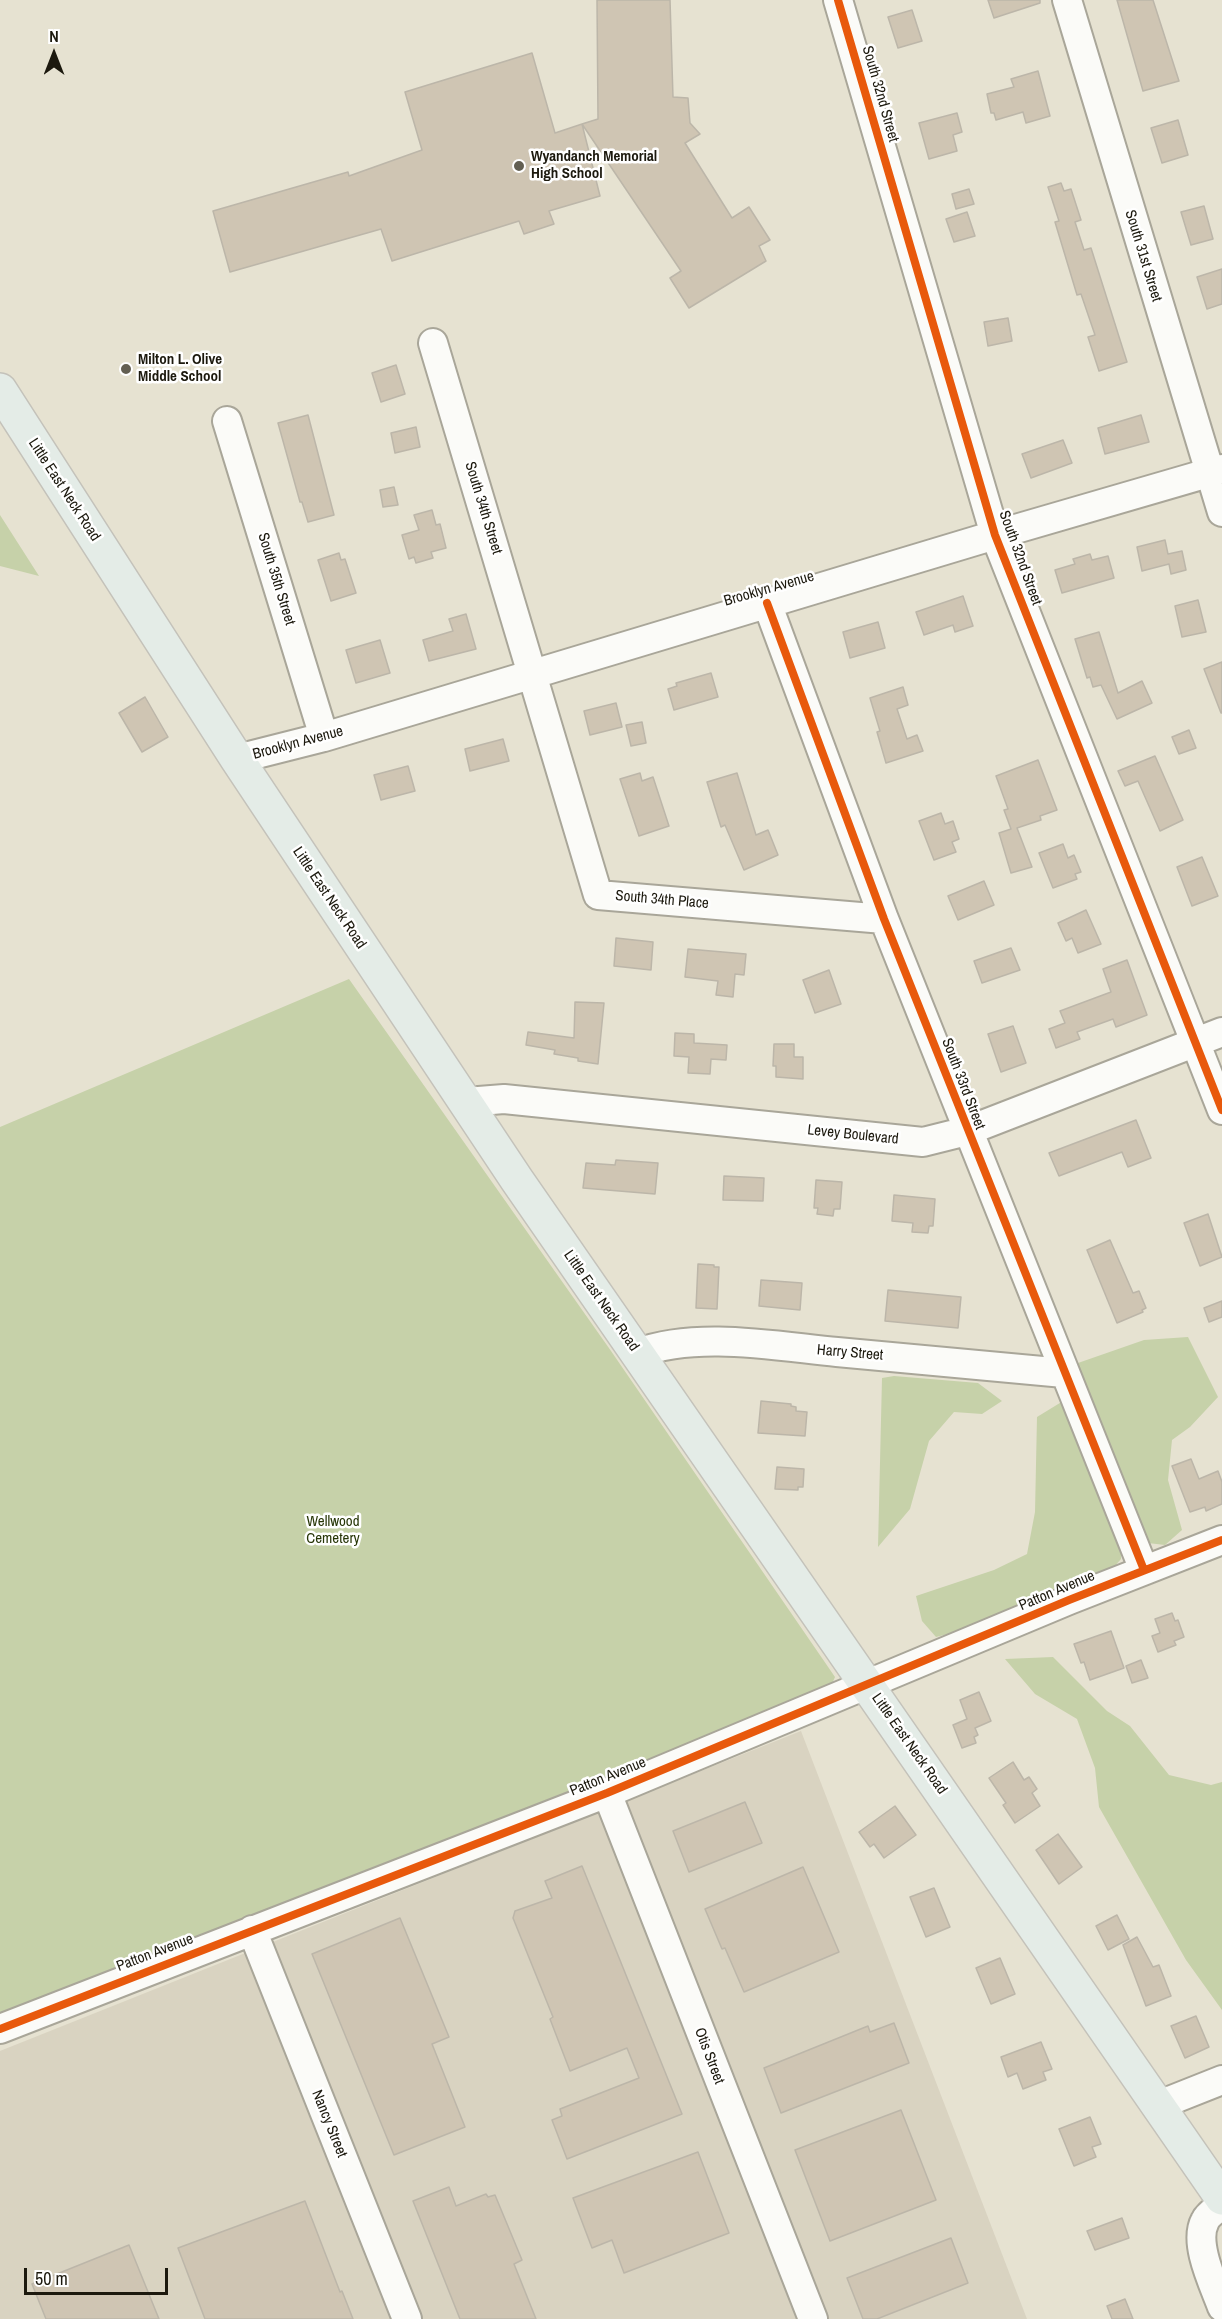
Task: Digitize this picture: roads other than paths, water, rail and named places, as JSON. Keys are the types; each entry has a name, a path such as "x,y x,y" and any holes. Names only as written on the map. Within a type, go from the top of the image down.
{"main road":[{"name":"Little East Neck Road","path":"0,390 237,759 466,1102 1222,2198"}],"street":[{"name":"South 32nd Street","path":"838,0 995,535 1222,1110"},
{"name":"South 31st Street","path":"1067,0 1215,471 1222,512"},
{"name":"South 34th Street","path":"433,343 532,673"},
{"name":"South 35th Street","path":"227,421 324,737"},
{"name":"Brooklyn Avenue","path":"237,759 324,737 532,673 1215,471"},
{"name":"South 33rd Street","path":"767,603 884,919 1144,1570"},
{"name":"South 34th Place","path":"532,673 598,895 884,919"},
{"name":"Levey Boulevard","path":"466,1102 504,1099 923,1142 967,1131 1222,1032"},
{"name":"Harry Street","path":"638,1353 674,1344 730,1343 1064,1373"},
{"name":"Patton Avenue","path":"0,2029 607,1793 1144,1570 1222,1540"},
{"name":"Otis Street","path":"607,1793 813,2319"},
{"name":"Nancy Street","path":"252,1930 406,2319"},
{"path":"1160,2105 1222,2080"},
{"path":"1222,2205 1206,2219 1201,2240 1222,2307"}],"place":[{"name":"Wyandanch Memorial High School","path":"519,166"},
{"name":"Milton L. Olive Middle School","path":"126,369"}],"park label":[{"name":"Wellwood Cemetery","path":"333,1530"}]}
